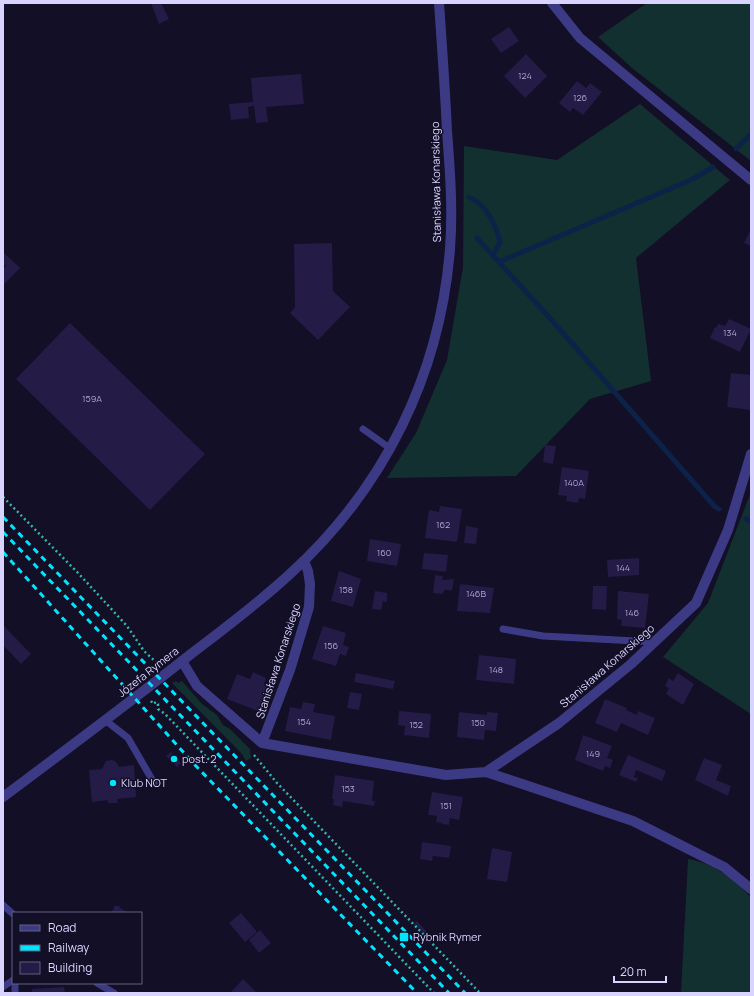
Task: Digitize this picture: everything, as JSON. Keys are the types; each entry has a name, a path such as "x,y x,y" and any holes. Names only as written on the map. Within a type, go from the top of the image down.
{"street":[{"name":"Stanisława Konarskiego","path":"182,661 197,686 260,741 290,670 309,607 310,584 308,571 304,561 334,528 369,483 391,450 416,397 429,359 442,303 448,262 451,220 450,177 439,3"},
{"path":"552,3 580,38 751,180"},
{"name":"Stanisława Konarskiego","path":"486,772 559,723 631,664 696,603 728,530 751,454"},
{"name":"Józefa Rymera","path":"3,797 168,673 264,596 304,561"},
{"path":"260,741 446,774 486,772 633,821 724,867 751,889"}],"lane":[{"path":"363,429 391,450"},
{"path":"503,629 543,636 654,642"},
{"path":"105,720 128,738 154,783"},
{"path":"3,904 12,913"},
{"path":"3,987 12,981"},
{"path":"98,984 114,993"}],"path":[{"path":"3,497 79,574 127,626 144,651 168,673"},
{"path":"143,692 153,704 156,702 158,704 158,709 165,714 434,993"},
{"path":"260,741 253,750 254,755 277,783 480,993"}],"green space":[{"path":"647,3 751,3 751,161 632,68 598,37"},
{"path":"640,104 730,180 636,258 651,381 590,399 516,476 387,478 416,433 447,360 463,267 464,146 557,160"},
{"path":"751,492 751,714 663,657 708,603"},
{"path":"176,681 178,683 182,681 202,704 217,715 223,725 230,729 250,749 251,758 246,761 242,754 172,683"},
{"path":"688,859 707,864 715,868 737,884 751,897 751,993 681,993"}],"building":[{"path":"151,3 161,3 169,19 159,24"},
{"path":"509,27 519,41 501,53 491,39"},
{"path":"526,54 547,76 525,98 504,76"},
{"path":"301,74 304,104 266,107 268,122 256,123 254,106 248,107 249,118 231,120 229,104 253,102 251,78"},
{"path":"577,81 586,88 590,83 602,92 583,115 573,108 570,112 559,103"},
{"path":"751,229 751,246 744,243"},
{"path":"332,243 333,291 350,307 318,340 290,313 295,307 294,244"},
{"path":"3,252 20,268 3,285 3,269 6,266 3,263"},
{"path":"729,319 751,329 740,352 710,338 718,324 725,326"},
{"path":"70,323 205,454 150,510 16,379"},
{"path":"731,373 751,375 751,410 727,407"},
{"path":"545,445 556,446 553,464 543,462"},
{"path":"562,467 589,471 585,499 579,498 578,503 566,501 567,496 558,495"},
{"path":"440,506 462,509 457,542 425,538 429,510 439,512"},
{"path":"466,526 478,528 476,544 464,543"},
{"path":"370,539 401,544 397,566 367,561"},
{"path":"424,553 448,555 446,572 422,569"},
{"path":"639,558 639,575 608,577 607,560"},
{"path":"339,571 361,579 353,607 331,601"},
{"path":"435,575 443,576 442,580 454,579 452,590 444,590 443,594 433,593"},
{"path":"460,584 494,588 490,613 457,611"},
{"path":"593,586 607,586 606,610 592,609"},
{"path":"375,591 387,593 387,602 383,601 381,610 372,609"},
{"path":"618,591 649,594 645,628 621,626 622,620 617,619"},
{"path":"3,625 31,654 21,664 3,645"},
{"path":"323,626 346,633 343,645 349,647 346,656 340,654 336,666 312,659"},
{"path":"479,655 516,659 514,684 476,680"},
{"path":"253,672 266,678 264,684 273,689 263,713 227,699 237,674 250,679"},
{"path":"356,673 395,681 393,689 354,682"},
{"path":"678,673 694,684 683,705 666,694 669,688 665,686 669,678 673,681"},
{"path":"350,692 362,694 359,710 347,708"},
{"path":"605,699 627,708 626,710 637,715 638,711 655,718 648,735 621,723 617,732 595,723"},
{"path":"303,702 315,704 313,712 335,716 331,740 285,731 290,707 301,709"},
{"path":"399,711 431,714 429,738 404,735 405,726 398,725"},
{"path":"459,712 487,715 487,712 498,713 496,731 485,730 484,740 457,737"},
{"path":"583,735 612,746 607,758 613,760 610,768 605,766 603,771 575,760"},
{"name":"post. 2","path":"171,752 181,763 177,767 166,756"},
{"path":"628,755 666,771 662,781 636,770 634,777 638,778 636,782 619,775"},
{"path":"704,758 722,765 716,780 731,786 728,796 695,780"},
{"name":"Klub NOT","path":"112,760 116,762 119,767 134,765 136,797 117,799 118,803 108,803 108,800 92,802 89,770 102,769 106,761"},
{"path":"335,775 374,781 372,801 375,801 374,806 343,801 342,807 333,805 334,799 332,799"},
{"path":"432,792 463,797 459,820 450,818 449,825 442,824 436,822 437,816 428,815"},
{"path":"422,842 451,846 449,858 433,856 432,861 420,859"},
{"path":"492,848 512,852 507,882 487,879"},
{"path":"114,906 119,906 127,912 110,912 114,909"},
{"path":"241,913 257,932 245,942 229,923"},
{"path":"417,921 429,934 426,936 414,924"},
{"path":"260,930 271,943 259,953 249,940"},
{"path":"243,979 257,993 230,993"},
{"path":"64,987 65,993 32,993 32,989"}],"waterway":[{"path":"736,149 751,134"},
{"path":"499,262 693,179 713,167"},
{"path":"469,197 475,200 485,210 496,229 500,242 493,255"},
{"path":"477,238 549,317 715,507 719,509"},
{"path":"746,519 751,522"}],"railway":[{"path":"3,517 465,993"},
{"path":"3,532 449,993"},
{"path":"3,552 194,764 417,993"}],"place":[{"name":"post. 2","path":"174,759"},
{"name":"Klub NOT","path":"113,783"},
{"name":"Rybnik Rymer","path":"404,937"}]}
